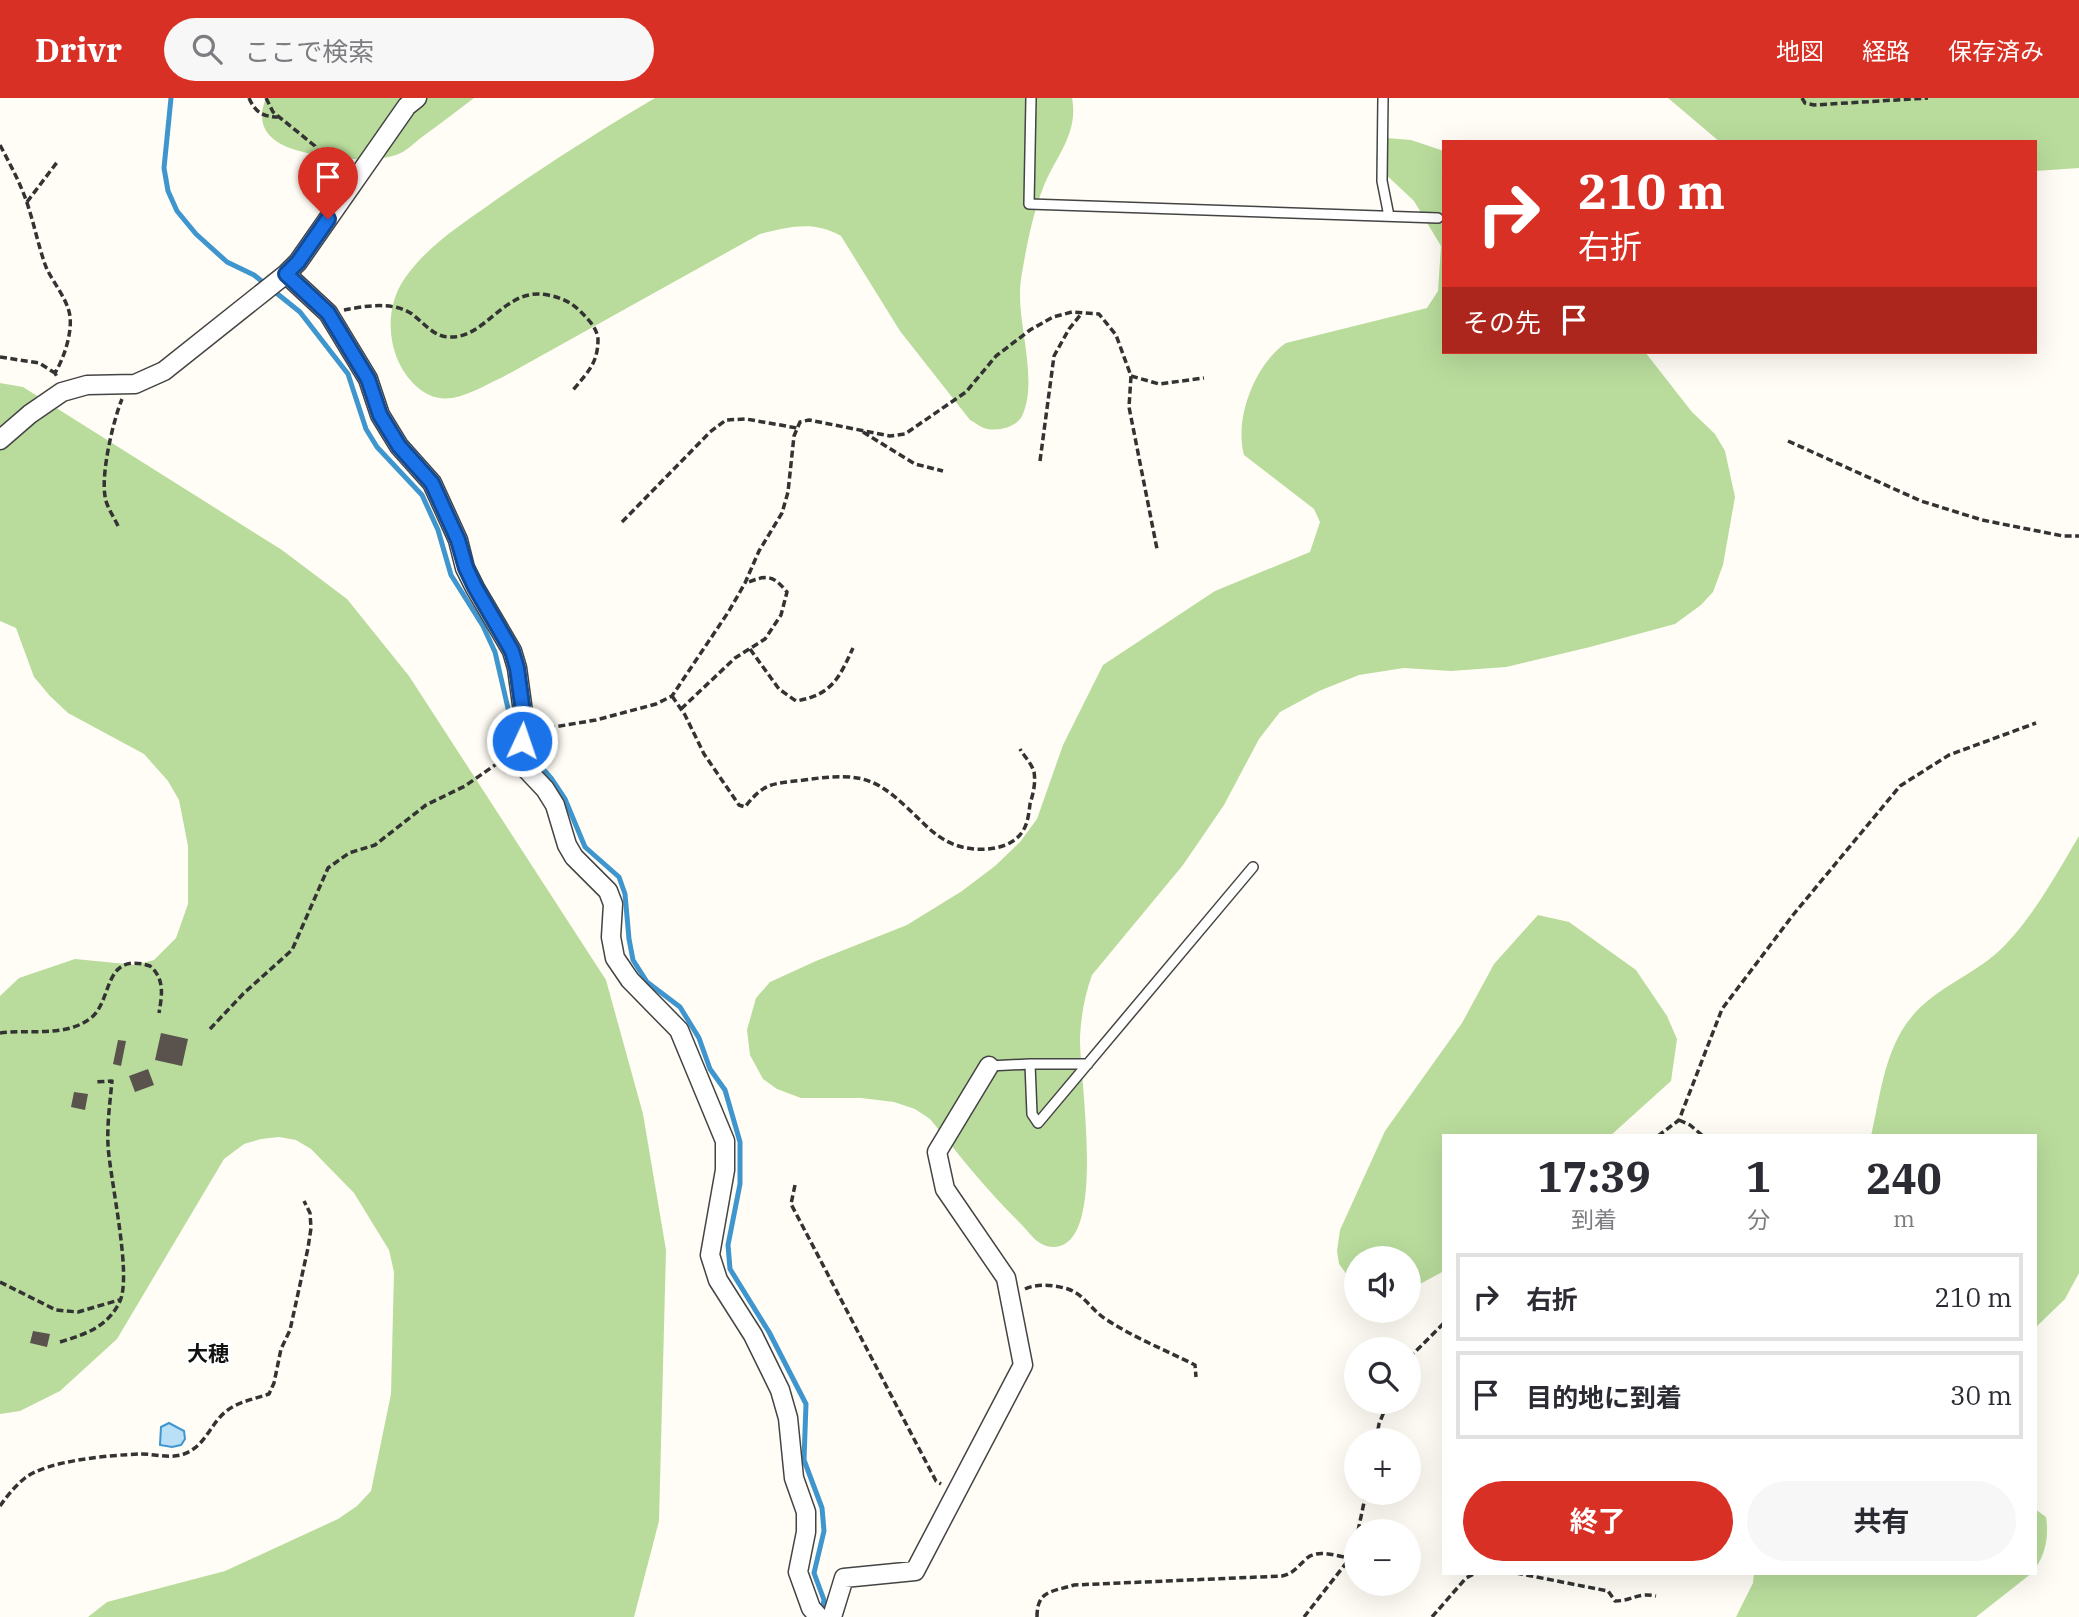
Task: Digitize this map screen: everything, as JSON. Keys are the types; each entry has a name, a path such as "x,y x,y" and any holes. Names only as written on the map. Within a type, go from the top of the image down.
{"street":[{"path":"0,440 30,414 62,392 87,385 128,384 164,371 286,274 298,262 407,106 416,98"},
{"path":"286,274 328,313 368,379 380,415 399,446 432,483 458,540 475,587 512,651 523,712 532,729 512,754 545,789 555,805 567,845 574,856 608,891 613,904 611,937 615,958 630,980 679,1030 725,1141 725,1170 710,1255 718,1280 753,1335 780,1390 788,1418 794,1478 806,1512 798,1572 810,1608 819,1617"},
{"path":"832,1617 844,1578 915,1571 1023,1365 1006,1278 945,1189 937,1152 989,1066"}],"lane":[{"path":"1031,98 1029,204 1438,218"},
{"path":"1382,98 1382,181 1389,216"},
{"path":"1030,1064 1032,1114 1038,1123 1253,867"},
{"path":"989,1066 1088,1064"}],"path":[{"path":"249,98 254,108 266,117 280,117"},
{"path":"266,98 273,112 315,146 343,198"},
{"path":"1802,98 1805,103 1814,105 1928,98"},
{"path":"0,145 27,202 46,268 59,289 70,316 67,342 61,364 55,373"},
{"path":"27,202 58,161"},
{"path":"328,313 368,306 387,306 410,313 437,334 458,337 468,334 511,302 526,295 540,294 563,298 576,306 598,335 596,362 573,390"},
{"path":"532,729 596,720 656,704 671,696 746,583 759,551 782,513 788,492 794,436 800,422 809,420 890,436 911,431 966,392 996,356 1052,317 1072,312 1099,314 1116,335 1131,376 1129,407 1157,549"},
{"path":"1040,461 1054,356 1069,329 1082,313"},
{"path":"0,357 39,363 55,373 62,392"},
{"path":"1131,376 1160,384 1204,378"},
{"path":"118,526 105,497 105,474 116,413 128,384"},
{"path":"622,522 710,432 726,420 746,419 797,428"},
{"path":"861,430 915,464 943,471"},
{"path":"1788,441 1921,501 1982,520 2063,536 2079,536"},
{"path":"681,709 735,658 765,639 781,615 787,592 776,579 763,576 746,583"},
{"path":"750,649 779,689 796,701 815,698 841,676 853,648"},
{"path":"671,696 739,805 745,807 757,791 771,785 847,776 872,781 891,792 936,836 960,847 983,850 1003,846 1019,837 1025,828 1034,787 1034,771 1020,749"},
{"path":"1661,1134 1679,1120 1722,1009 1793,915 1900,786 1949,755 2036,723"},
{"path":"210,1029 243,994 292,950 328,868 349,853 375,845 426,805 465,786 512,754"},
{"path":"0,1033 49,1031 75,1026 92,1017 113,975 131,963 150,966 160,978 162,986 159,1013"},
{"path":"60,1342 88,1334 107,1322 121,1299 125,1276 108,1142 112,1081 94,1082"},
{"path":"1679,1120 1700,1134"},
{"path":"795,1185 791,1204 936,1481 954,1494"},
{"path":"0,1506 27,1476 53,1466 118,1455 146,1454 165,1457 190,1452 199,1445 220,1416 237,1403 269,1394 289,1330 308,1248 310,1213 304,1201"},
{"path":"0,1282 56,1310 68,1312 78,1312 121,1299"},
{"path":"1010,1295 1030,1287 1047,1285 1068,1290 1082,1297 1102,1318 1136,1338 1195,1365 1196,1377"},
{"path":"1421,1346 1442,1326"},
{"path":"1037,1617 1037,1602 1045,1594 1074,1585 1282,1576 1294,1573 1306,1557 1317,1553 1344,1557"},
{"path":"1304,1617 1344,1566"},
{"path":"1432,1617 1466,1578 1472,1575"},
{"path":"1526,1575 1608,1591 1615,1601 1625,1601 1642,1593 1657,1596"}],"green space":[{"path":"266,98 474,98 403,152 380,159 348,159 305,153 270,136 264,126 262,114"},
{"path":"655,98 1072,98 1069,134 1040,196 1022,274 1020,307 1027,355 1028,388 1026,403 1019,420 1011,426 994,430 970,420 900,331 841,236 811,226 791,227 760,234 468,394 445,398 423,392 412,382 397,359 391,332 393,304 398,290 414,266 446,236 493,202 573,148"},
{"path":"1668,98 2079,98 2079,168 2037,171 2037,140 1718,140"},
{"path":"1387,138 1411,140 1442,150 1442,354 1647,354 1692,412 1715,434 1725,451 1735,497 1723,565 1713,592 1701,605 1675,624 1506,667 1451,671 1404,668 1359,675 1319,691 1280,712 1259,739 1224,805 1183,865 1092,975 1084,1005 1080,1037 1087,1151 1082,1213 1074,1235 1060,1246 1047,1246 1032,1237 985,1186 930,1119 915,1109 894,1102 861,1098 801,1098 777,1089 763,1079 750,1055 747,1030 756,998 770,982 907,925 962,891 995,866 1020,842 1037,819 1063,745 1103,665 1215,591 1310,552 1320,522 1314,509 1244,455 1242,425 1256,378 1275,352 1286,343 1427,308 1438,291 1441,246 1414,201 1380,169 1376,159 1379,144"},
{"path":"0,383 23,387 282,550 347,599 409,676 606,980 643,1114 666,1250 659,1521 634,1617 88,1617 107,1602 225,1571 338,1519 357,1506 371,1491 391,1394 394,1272 389,1250 354,1193 311,1149 296,1140 279,1137 244,1144 224,1159 117,1339 60,1391 20,1411 0,1414 0,996 19,978 75,959 136,965 154,960 176,938 188,904 188,846 179,800 168,781 144,754 68,713 50,696 34,677 16,628 0,621"},
{"path":"2079,836 2079,1273 2065,1299 2037,1326 2037,1134 1871,1134 1886,1070 1901,1032 1924,1004 1980,966 2007,943 2054,878"},
{"path":"1538,915 1569,922 1636,970 1667,1016 1677,1039 1671,1081 1612,1134 1442,1134 1442,1272 1421,1283 1421,1246 1344,1246 1344,1271 1339,1264 1337,1251 1340,1230 1385,1131 1462,1023 1494,964"},
{"path":"2037,1510 2046,1517 2047,1531 2046,1544 2037,1566"},
{"path":"1754,1575 2029,1575 1976,1617 1736,1617 1753,1583"}],"water":[{"path":"169,1423 184,1431 185,1439 181,1445 160,1445 161,1427"}],"building":[{"path":"161,1033 188,1039 182,1066 155,1060"},
{"path":"118,1040 126,1041 121,1066 113,1064"},
{"path":"148,1069 154,1085 135,1092 129,1076"},
{"path":"74,1092 88,1094 85,1110 71,1107"},
{"path":"33,1331 50,1334 47,1347 30,1343"}],"waterway":[{"path":"171,98 164,168 168,191 177,211 196,234 227,262 254,275 300,312 348,374 366,429 377,447 422,495 438,530 451,575 483,626 495,652 513,730 565,799 585,847 619,877 625,894 633,960 647,982 680,1007 699,1038 710,1069 725,1090 740,1142 740,1184 728,1245 730,1269 769,1332 806,1404 804,1460 822,1508 824,1531 814,1573 824,1600 821,1614"}],"district":[{"name":"大穂","path":"208,1354"}],"route":[{"path":"328,219 298,262 286,274 328,313 368,379 380,415 399,446 432,483 458,540 475,587 512,651 523,712 532,729 522,741"}]}
